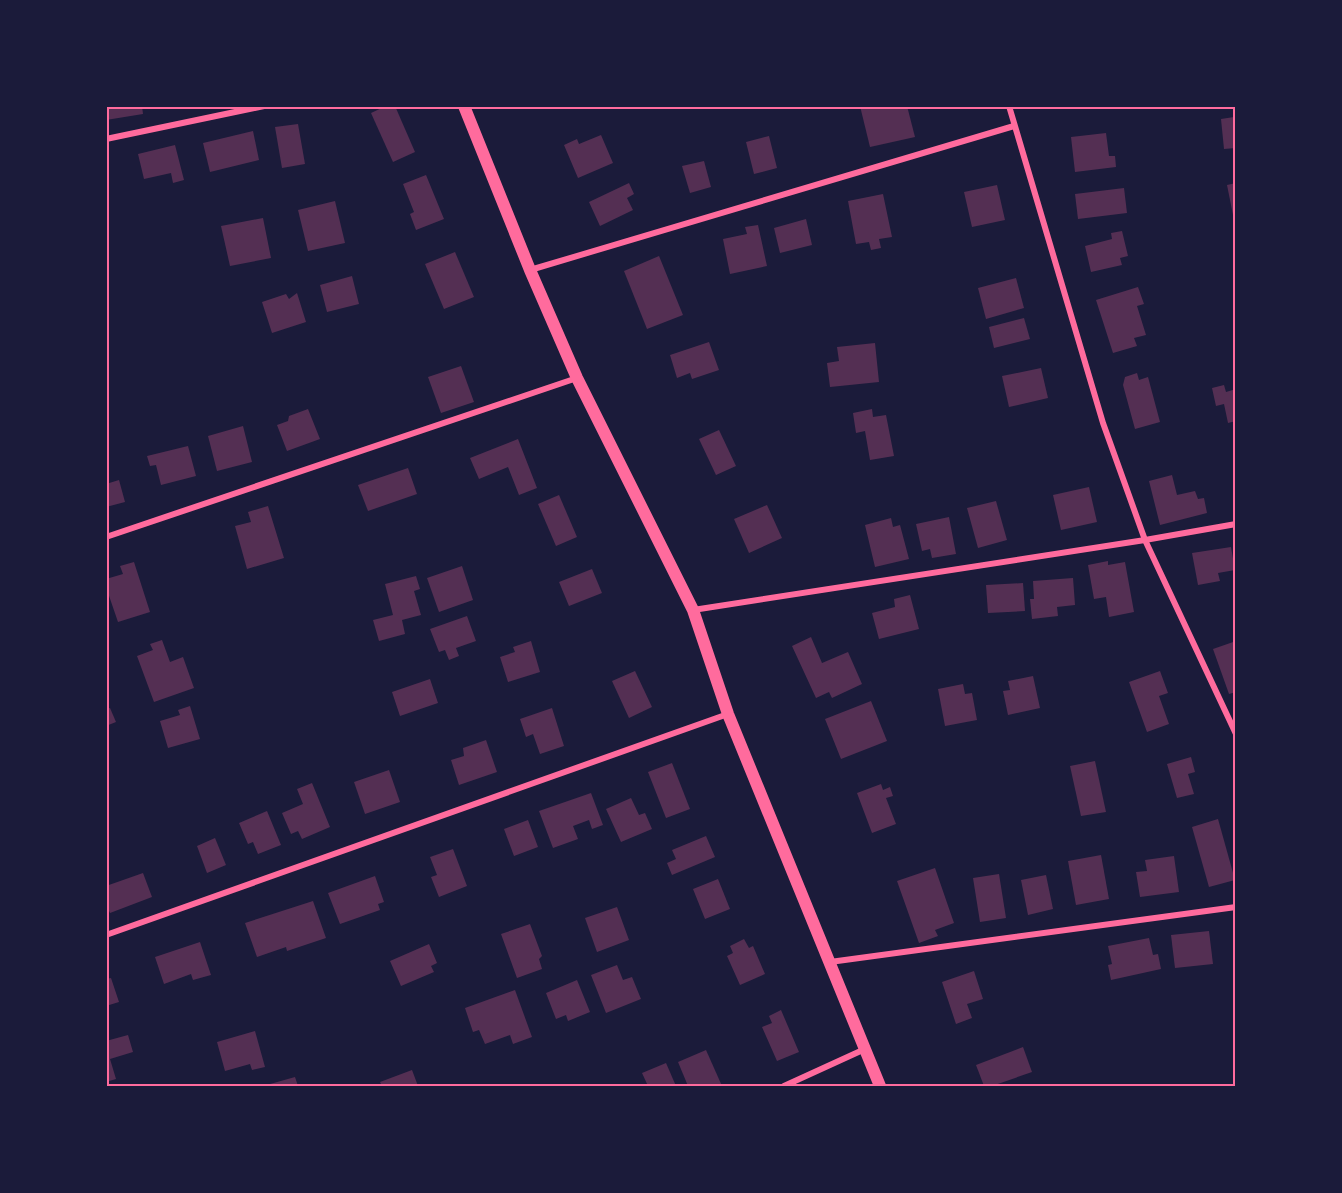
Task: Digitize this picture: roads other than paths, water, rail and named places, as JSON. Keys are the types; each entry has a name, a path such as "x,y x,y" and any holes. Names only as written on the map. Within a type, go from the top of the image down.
{"main road":[{"path":"464,106 530,270 577,378 693,610 728,714 880,1086"}],"street":[{"path":"106,140 264,106"},
{"path":"1009,106 1103,423 1146,540 1236,734"},
{"path":"530,270 1014,126"},
{"path":"106,537 577,378"},
{"path":"693,610 1236,524"},
{"path":"106,935 728,714"},
{"path":"829,962 1236,907"},
{"path":"784,1086 865,1049"}]}
